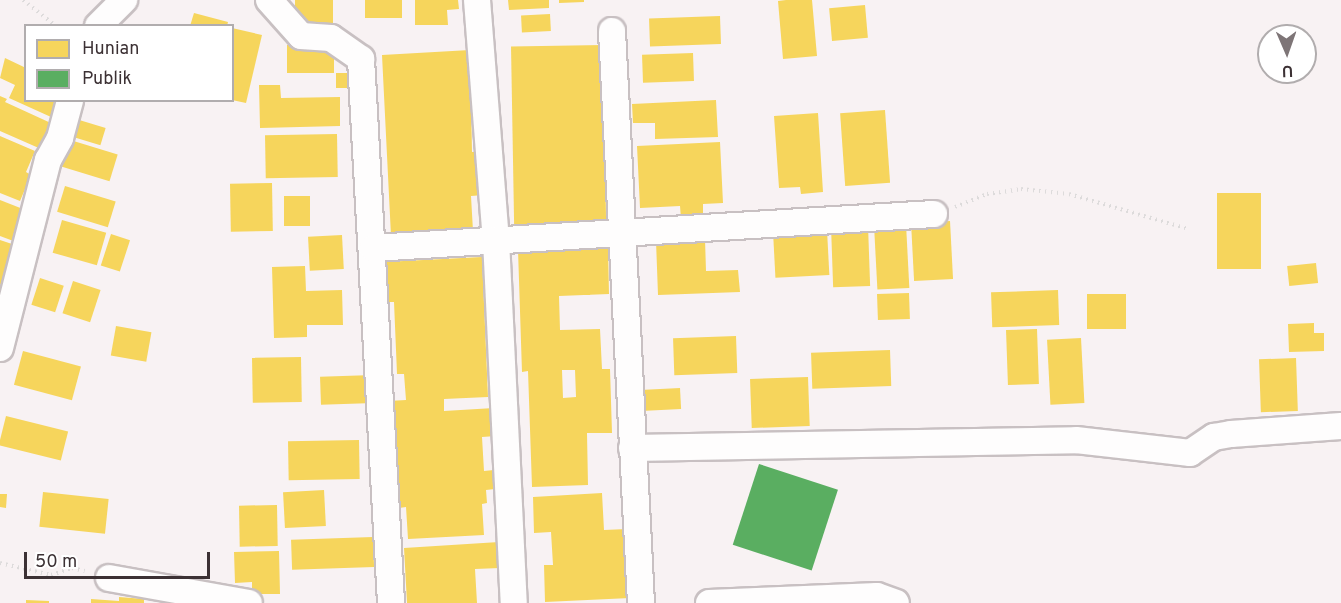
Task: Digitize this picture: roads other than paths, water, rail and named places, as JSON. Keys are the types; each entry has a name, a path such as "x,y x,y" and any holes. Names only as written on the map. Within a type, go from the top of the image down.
{"street":[{"path":"100,24 124,0"},
{"path":"269,0 301,36 331,38 361,59 391,603"},
{"path":"477,0 496,240 514,603"},
{"path":"612,31 620,233 641,603"},
{"path":"0,348 48,160 60,138 69,102"},
{"path":"373,248 934,214"},
{"path":"632,448 1076,440 1190,453 1214,437 1341,426"},
{"path":"109,578 249,603"},
{"path":"709,603 877,596 896,603"}]}
